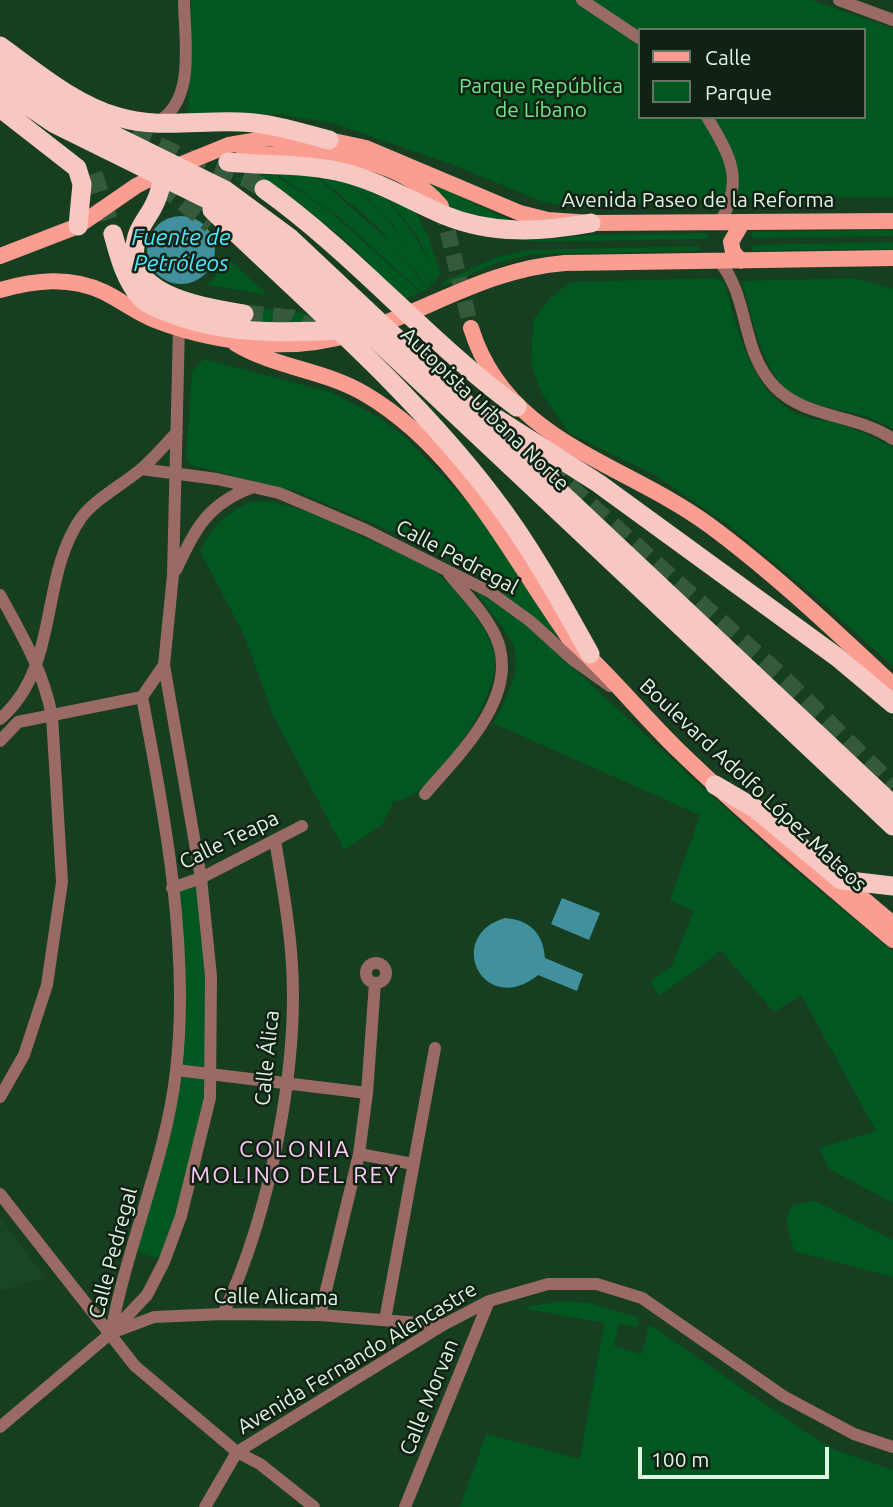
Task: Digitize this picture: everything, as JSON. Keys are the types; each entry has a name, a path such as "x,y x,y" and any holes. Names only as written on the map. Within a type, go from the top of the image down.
{"highway":[{"path":"0,46 94,108 117,117 154,124 257,123 330,148"},
{"path":"0,59 77,110"},
{"name":"Autopista Urbana Norte","path":"0,67 55,106 215,185 268,219 320,263 893,805"},
{"name":"Autopista Urbana Norte","path":"0,86 37,113 191,190 264,236 344,306 893,826"},
{"path":"0,108 77,167 82,184 78,226"},
{"path":"37,113 78,150 93,174"},
{"path":"228,162 327,169 378,184 459,220 527,232 591,223"},
{"path":"165,171 154,206 140,228 135,244 136,265 147,281 177,298 244,314"},
{"path":"264,189 338,247 467,370 517,407"},
{"path":"191,190 414,404 503,510 590,654"},
{"path":"211,224 375,382 436,432"},
{"path":"113,234 122,266 142,299 199,323 230,330 271,333 365,331"},
{"path":"464,400 529,437 618,497 699,559 888,693"},
{"path":"546,432 558,448 685,540 699,559"},
{"path":"618,497 648,512"},
{"path":"715,785 756,808 841,880 893,886"}],"main road":[{"name":"Avenida Paseo de la Reforma","path":"0,256 78,226 101,213 136,186 165,171 248,140 293,138 330,148 386,155 520,213 548,220 591,223 893,221"},
{"path":"193,161 228,162 275,153 330,148 410,181 441,206"},
{"path":"741,261 733,252 731,242 742,223"},
{"path":"0,290 32,282 78,283 104,292 142,315 179,327 225,338 270,344 321,342 365,331 411,315 496,276 565,263 893,258"},
{"path":"471,328 483,359 517,407 546,432 708,524 762,567 888,693"},
{"name":"Boulevard Adolfo López Mateos","path":"225,338 258,355 340,380 379,402 416,432 472,493 569,638 590,654 622,694 715,785 893,940"},
{"path":"841,880 893,923"}],"street":[{"path":"154,124 173,110 182,92 184,0"},
{"path":"582,0 638,37"},
{"path":"839,0 893,20"},
{"path":"708,119 723,147 734,184 732,202 719,223"},
{"path":"719,261 735,283 750,345 775,387 800,405 867,424 893,439"},
{"name":"Calle Pedregal","path":"111,1333 146,1295 164,1262 199,1152 212,1076 211,976 201,878 164,665 173,575 179,327"},
{"path":"18,722 4,715 25,691 39,665 60,558 82,516 141,469 177,432"},
{"name":"Calle Pedregal","path":"141,469 253,487 308,504 500,599 530,621 572,659 622,694"},
{"name":"Calle Pedregal","path":"173,575 199,524 215,505 253,487"},
{"path":"425,794 492,707 500,676 499,643 473,603 444,569"},
{"path":"0,595 39,665 52,716 62,882 47,985 24,1055 0,1097"},
{"path":"0,741 18,722 142,697 164,665"},
{"name":"Calle Pedregal","path":"111,1333 120,1286 161,1146 176,1070 179,977 172,888 142,697"},
{"name":"Calle Teapa","path":"172,888 201,878 302,826"},
{"name":"Calle Álica","path":"223,1314 257,1230 271,1172 285,1084 293,1002 292,953 275,840"},
{"path":"320,1315 359,1154 368,1093 375,983"},
{"path":"385,1320 435,1048"},
{"path":"176,1070 368,1093"},
{"path":"359,1154 413,1164"},
{"path":"0,1195 135,1366 237,1452 260,1464 314,1507"},
{"name":"Avenida Fernando Alencastre","path":"205,1507 237,1452 443,1325 489,1301 548,1284 576,1282 623,1290 642,1298 783,1396 854,1434 893,1447"},
{"name":"Calle Morvan","path":"405,1507 489,1301"},
{"name":"Calle Alicama","path":"111,1333 154,1317 223,1314 320,1315 443,1325"},
{"path":"0,1426 111,1333"}],"shaded area":[{"path":"0,1217 45,1278 0,1291"}],"green space":[{"name":"Parque República de Líbano","path":"191,0 811,0 893,28 893,197 778,197 578,208 543,202 456,166 336,124 279,114 188,120"},
{"path":"274,174 333,214 420,293 403,300 361,256 327,226 235,178"},
{"path":"277,174 315,176 390,242 427,289 421,292 340,218"},
{"path":"317,176 345,182 371,201 407,245 432,285 428,288 376,225"},
{"path":"427,181 520,225 452,211"},
{"path":"351,183 384,195 414,235 433,269 417,236 386,196 415,211 429,238 440,273 433,284 393,224"},
{"path":"893,230 893,236 752,238 752,232"},
{"path":"708,233 708,239 540,242 487,236 540,240 589,235"},
{"path":"893,242 893,249 752,251 752,245"},
{"path":"699,246 699,251 534,254 497,263 444,286 442,282 494,258 527,250"},
{"path":"224,255 268,295 208,285 218,273"},
{"path":"715,278 725,283 750,361 773,396 806,417 848,427 893,447 893,666 824,604 727,524 653,474 569,433 541,392 531,364 533,320 551,297 571,282"},
{"path":"855,278 893,289 893,429 863,416 811,403 794,396 781,384 771,369 756,334 741,281"},
{"path":"246,306 335,317 335,320 302,324 244,320"},
{"path":"204,359 333,393 380,418 405,437 474,509 557,632 554,635 487,581 431,548 295,491 190,465 186,455 192,371"},
{"path":"254,501 304,510 426,565 460,596 493,647 495,669 489,692 472,726 452,754 422,788 393,802 382,825 344,850 272,713 245,637 200,551 222,520 236,509"},
{"path":"474,588 521,620 774,853 893,951 893,1203 829,1169 819,1148 876,1131 801,995 774,1012 721,951 659,996 650,981 671,967 694,911 670,900 700,815 493,723 509,693 516,658 509,637"},
{"path":"200,880 210,1064 197,1151 162,1260 132,1250 178,1061 173,889"},
{"path":"815,1201 893,1240 893,1277 794,1251 786,1220 792,1205"},
{"path":"560,1301 589,1303 639,1318 637,1327 619,1323 614,1346 641,1354 649,1325 835,1450 893,1470 893,1507 460,1507 486,1434 580,1459 604,1323 522,1308"}],"water":[{"name":"Fuente de Petróleos","path":"181,216 194,219 205,226 212,237 215,250 212,263 205,274 194,281 181,284 168,281 157,274 150,263 147,250 150,237 157,226 168,219"},
{"path":"562,898 600,913 589,940 551,924"},
{"path":"505,918 522,922 534,929 541,941 545,958 583,974 577,991 538,975 519,986 501,987 487,981 478,970 474,956 476,941 486,927"}],"tunnel":[{"path":"132,134 173,153 198,169"},
{"path":"188,158 249,179 264,189"},
{"path":"93,174 113,234"},
{"path":"161,184 211,224"},
{"path":"442,208 471,328"},
{"path":"244,314 291,319 324,334"},
{"path":"547,467 779,675 893,787"}],"district":[{"name":"COLONIA MOLINO DEL REY","path":"295,1162"}]}
